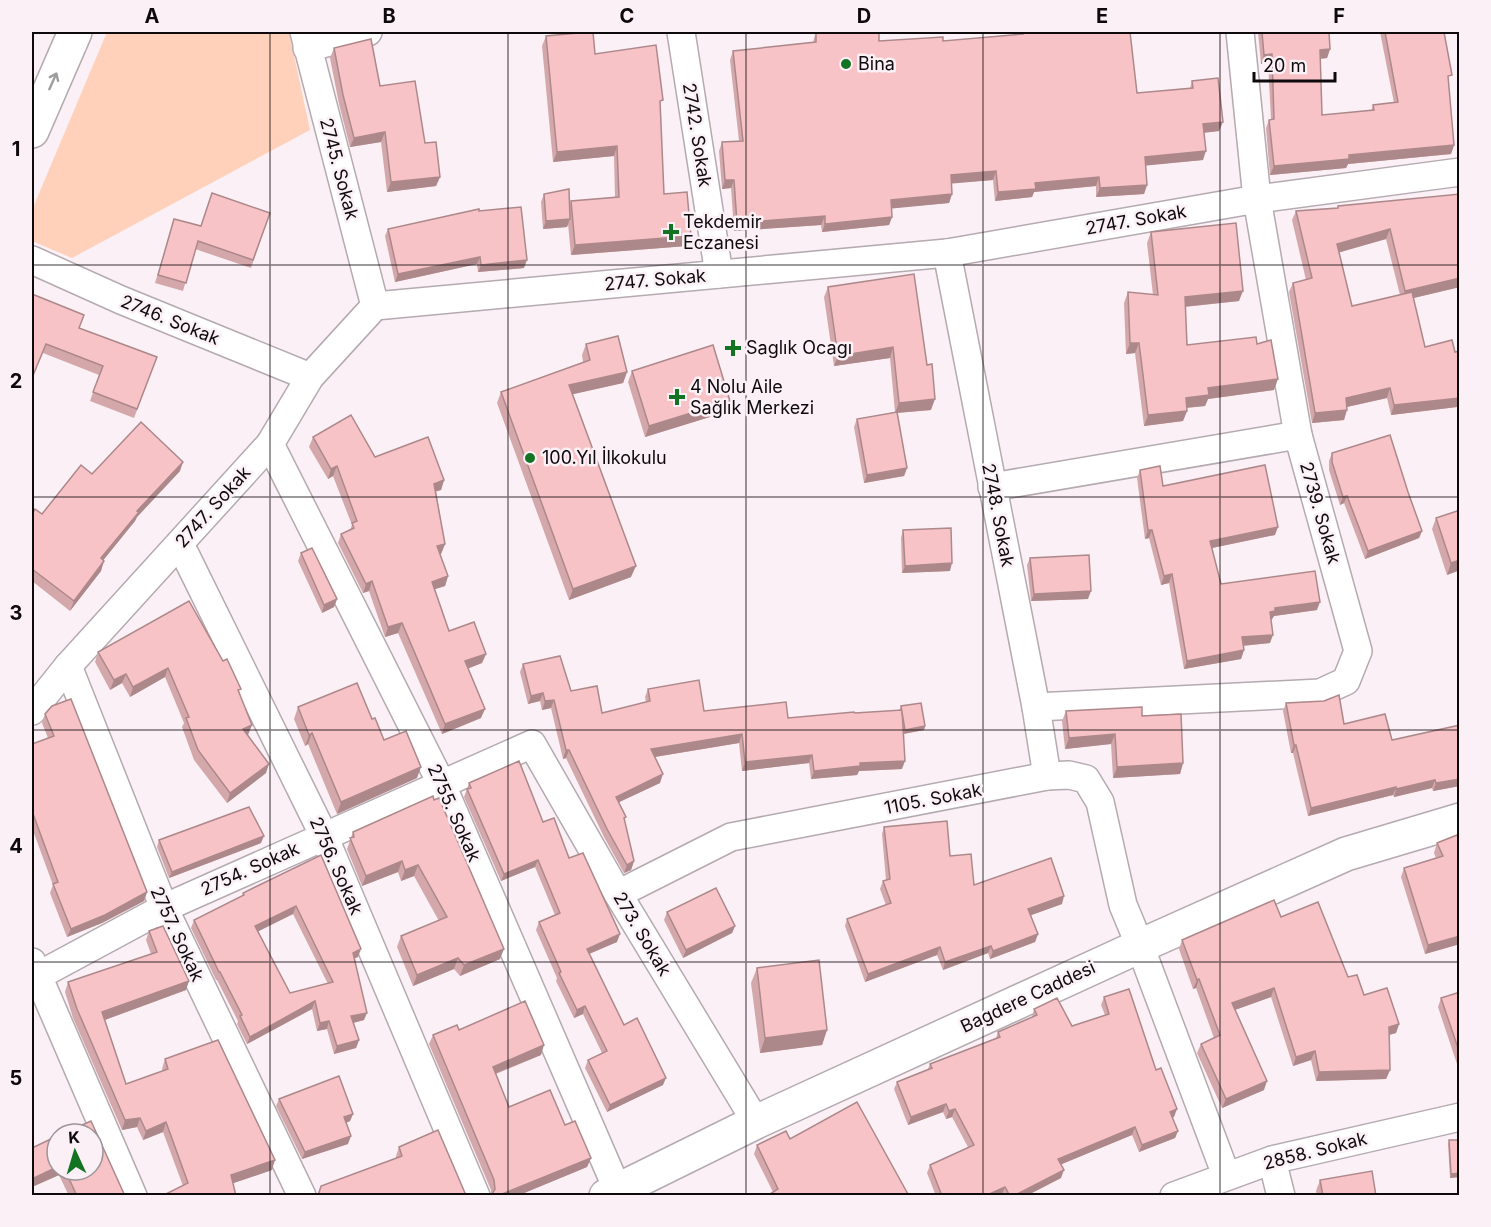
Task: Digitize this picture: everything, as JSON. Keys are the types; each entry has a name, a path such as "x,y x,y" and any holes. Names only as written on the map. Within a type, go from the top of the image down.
{"main road":[{"path":"32,131 75,32"},
{"name":"Bagdere Caddesi","path":"612,1193 756,1122 1346,854 1460,820"}],"street":[{"path":"305,40 368,32"},
{"name":"2742. Sokak","path":"681,32 718,274"},
{"name":"2739. Sokak","path":"1036,707 1320,693 1346,681 1358,651 1298,435 1257,199 1240,32"},
{"name":"2745. Sokak","path":"305,40 375,306"},
{"name":"2747. Sokak","path":"32,711 68,666 270,444 310,377 375,306 947,253 1257,199 1460,172"},
{"name":"2748. Sokak","path":"947,253 1036,707 1047,776"},
{"name":"2746. Sokak","path":"32,260 121,300 310,377"},
{"path":"992,487 1298,435"},
{"name":"2755. Sokak","path":"270,444 442,785 612,1193"},
{"name":"2756. Sokak","path":"180,544 324,836 476,1196"},
{"name":"2757. Sokak","path":"68,666 164,908 302,1196"},
{"name":"2754. Sokak","path":"34,972 164,908 532,744"},
{"name":"273. Sokak","path":"532,744 618,894 756,1122"},
{"name":"1105. Sokak","path":"618,894 731,837 1047,776 1069,775 1086,779 1100,802 1123,905 1140,946"},
{"path":"1140,946 1226,1175"},
{"path":"34,972 133,1196"},
{"name":"2858. Sokak","path":"1174,1196 1272,1160 1460,1117"},
{"path":"1272,1160 1281,1196"}],"shaded area":[{"path":"107,32 289,32 310,130 72,258 32,241 32,210"}],"building":[{"path":"593,32 595,54 656,45 663,100 660,101 664,194 687,192 691,236 575,245 571,201 619,197 617,146 557,152 546,36"},
{"path":"816,32 879,32 879,41 943,37 943,41 1023,34 1022,32 1130,32 1137,93 1193,88 1192,81 1218,78 1223,122 1203,124 1206,151 1145,157 1147,185 1100,188 1099,177 1035,183 1036,189 998,192 996,171 951,175 952,194 891,200 892,217 825,224 825,216 737,223 734,180 725,180 722,142 743,141 733,51 816,42"},
{"path":"1262,32 1329,32 1330,49 1320,50 1322,115 1374,110 1373,105 1398,102 1385,32 1444,32 1452,75 1448,76 1454,145 1349,155 1349,159 1274,166 1269,120 1274,119 1272,54 1264,55"},
{"path":"371,39 380,86 415,81 425,143 436,142 440,177 391,182 385,132 354,138 334,48"},
{"path":"569,189 570,219 546,221 544,194"},
{"path":"212,193 270,213 253,260 198,241 186,283 158,275 174,219 201,226"},
{"path":"1460,194 1460,278 1405,291 1390,229 1337,244 1352,306 1412,292 1425,347 1452,340 1455,352 1460,351 1460,398 1394,405 1390,388 1346,398 1347,410 1315,413 1293,283 1312,278 1296,211"},
{"path":"521,207 527,260 481,265 480,257 398,274 388,229 479,209 479,211"},
{"path":"1236,223 1243,291 1185,297 1187,345 1256,337 1257,344 1271,340 1278,379 1208,388 1209,395 1186,398 1187,411 1148,415 1139,343 1130,343 1128,292 1158,295 1151,232"},
{"path":"914,274 927,365 932,364 935,399 899,403 893,347 838,356 828,287"},
{"path":"32,294 84,315 79,328 157,357 137,409 93,392 103,366 46,344 32,378"},
{"path":"618,336 627,372 569,385 636,566 573,589 501,392 590,360 586,344"},
{"name":"4 Nolu Aile Sağlık Merkezi","path":"713,345 730,401 649,426 632,371"},
{"path":"897,412 907,468 867,475 857,419"},
{"path":"351,415 375,457 428,437 444,480 434,484 445,544 437,546 448,576 432,582 449,631 474,622 486,654 465,661 485,709 445,724 402,623 388,627 372,581 366,584 341,534 354,528 352,523 357,521 337,466 331,469 313,437"},
{"path":"141,422 183,462 137,511 139,512 101,558 104,561 74,601 32,569 32,514 35,509 42,514 81,465 92,474"},
{"path":"1390,435 1422,531 1368,551 1347,496 1343,497 1332,462 1332,453"},
{"path":"1265,465 1278,527 1210,541 1221,584 1315,571 1320,602 1275,608 1275,611 1270,612 1273,635 1242,637 1244,650 1187,661 1172,574 1164,576 1152,530 1148,530 1140,470 1160,466 1163,486"},
{"path":"1460,510 1460,560 1451,563 1436,518"},
{"path":"951,528 952,563 905,566 903,530"},
{"path":"312,548 337,599 324,605 301,553"},
{"path":"1089,555 1091,591 1034,594 1030,558"},
{"path":"189,601 223,661 227,659 241,689 238,690 252,725 243,729 269,764 230,793 198,750 186,718 189,717 168,668 133,687 126,674 114,680 98,652"},
{"path":"560,656 571,691 597,686 602,713 650,701 648,689 699,680 704,711 786,702 788,718 902,710 905,761 860,763 860,766 814,771 812,755 745,762 742,734 651,749 663,774 616,797 626,817 624,818 634,861 627,865 569,750 566,750 554,700 545,701 543,693 531,696 523,664"},
{"path":"357,683 372,719 375,718 384,740 406,731 421,767 341,802 312,733 309,735 298,707"},
{"path":"1339,695 1344,724 1385,714 1392,740 1460,725 1460,779 1436,783 1435,780 1396,789 1396,787 1311,808 1296,745 1294,745 1286,703 1324,701"},
{"path":"71,699 147,892 105,915 71,929 53,884 58,882 32,811 32,744 54,736 45,714 52,706"},
{"path":"921,703 925,726 905,730 901,706"},
{"path":"1142,707 1142,716 1181,714 1183,763 1117,767 1115,734 1069,738 1066,711"},
{"path":"519,761 543,822 554,818 569,858 583,853 620,934 587,949 624,1025 637,1018 666,1078 610,1105 588,1060 607,1051 585,1006 577,1010 559,973 561,972 539,922 560,913 538,860 504,874 467,789 471,788 469,783"},
{"path":"433,796 434,800 439,798 504,949 464,965 458,958 417,975 401,936 447,917 418,865 405,870 402,861 366,876 350,838 354,837 353,832"},
{"path":"249,807 264,836 172,872 159,840"},
{"path":"947,821 950,856 971,854 974,885 1051,858 1064,896 1028,909 1038,934 993,951 991,946 945,962 940,947 868,974 847,919 891,903 883,881 890,879 884,827"},
{"path":"1457,835 1460,840 1460,936 1428,945 1404,868 1443,856 1437,843"},
{"path":"321,855 361,949 353,953 367,1013 351,1016 359,1040 337,1046 329,1021 320,1023 315,1001 250,1037 240,1016 242,1015 194,920 244,895 243,893","holes":["296,906 333,982 290,993 255,926"]},
{"path":"716,888 735,926 686,950 667,912"},
{"path":"1274,900 1281,917 1318,902 1348,977 1357,975 1364,995 1387,988 1399,1024 1389,1027 1390,1070 1319,1072 1315,1051 1296,1057 1274,988 1232,1003 1267,1081 1226,1099 1201,1044 1220,1035 1182,940"},
{"path":"163,926 189,981 102,1012 126,1084 168,1069 165,1059 218,1040 275,1160 231,1175 236,1196 162,1196 188,1183 166,1122 146,1131 140,1118 125,1120 77,1009 68,982 157,952 149,931"},
{"path":"819,960 827,1030 765,1038 757,968"},
{"path":"1129,989 1156,1070 1161,1068 1177,1109 1170,1112 1178,1131 1142,1145 1135,1127 1058,1159 1064,1170 1013,1196 1010,1196 1005,1187 985,1196 948,1196 947,1194 942,1196 930,1165 974,1145 955,1109 949,1111 946,1104 911,1117 897,1082 932,1068 930,1064 1000,1037 998,1032 1037,1015 1034,1009 1057,998 1072,1026 1109,1014 1104,997"},
{"path":"1460,992 1460,1054 1441,998"},
{"path":"525,1001 544,1045 493,1067 509,1107 550,1090 565,1125 575,1121 591,1158 497,1196 491,1196 495,1189 494,1180 433,1035 457,1025 459,1030"},
{"path":"339,1076 353,1114 344,1117 351,1136 305,1152 279,1099"},
{"path":"857,1102 909,1196 767,1196 778,1189 757,1145 786,1131 790,1139"},
{"path":"438,1130 467,1196 318,1196 321,1186 402,1156 399,1147"},
{"path":"1449,1140 1460,1140 1460,1173 1451,1174"},
{"path":"45,1142 45,1173 32,1179 32,1148"},
{"path":"105,1152 125,1196 77,1196 71,1182 105,1182"},
{"path":"1372,1171 1376,1196 1323,1196 1320,1180"}],"place":[{"name":"Bina","path":"846,64"},
{"name":"Tekdemir Eczanesi","path":"671,232"},
{"name":"Saglık Ocagı","path":"733,348"},
{"name":"4 Nolu Aile Sağlık Merkezi","path":"677,397"},
{"name":"100.Yıl İlkokulu","path":"530,458"}]}
